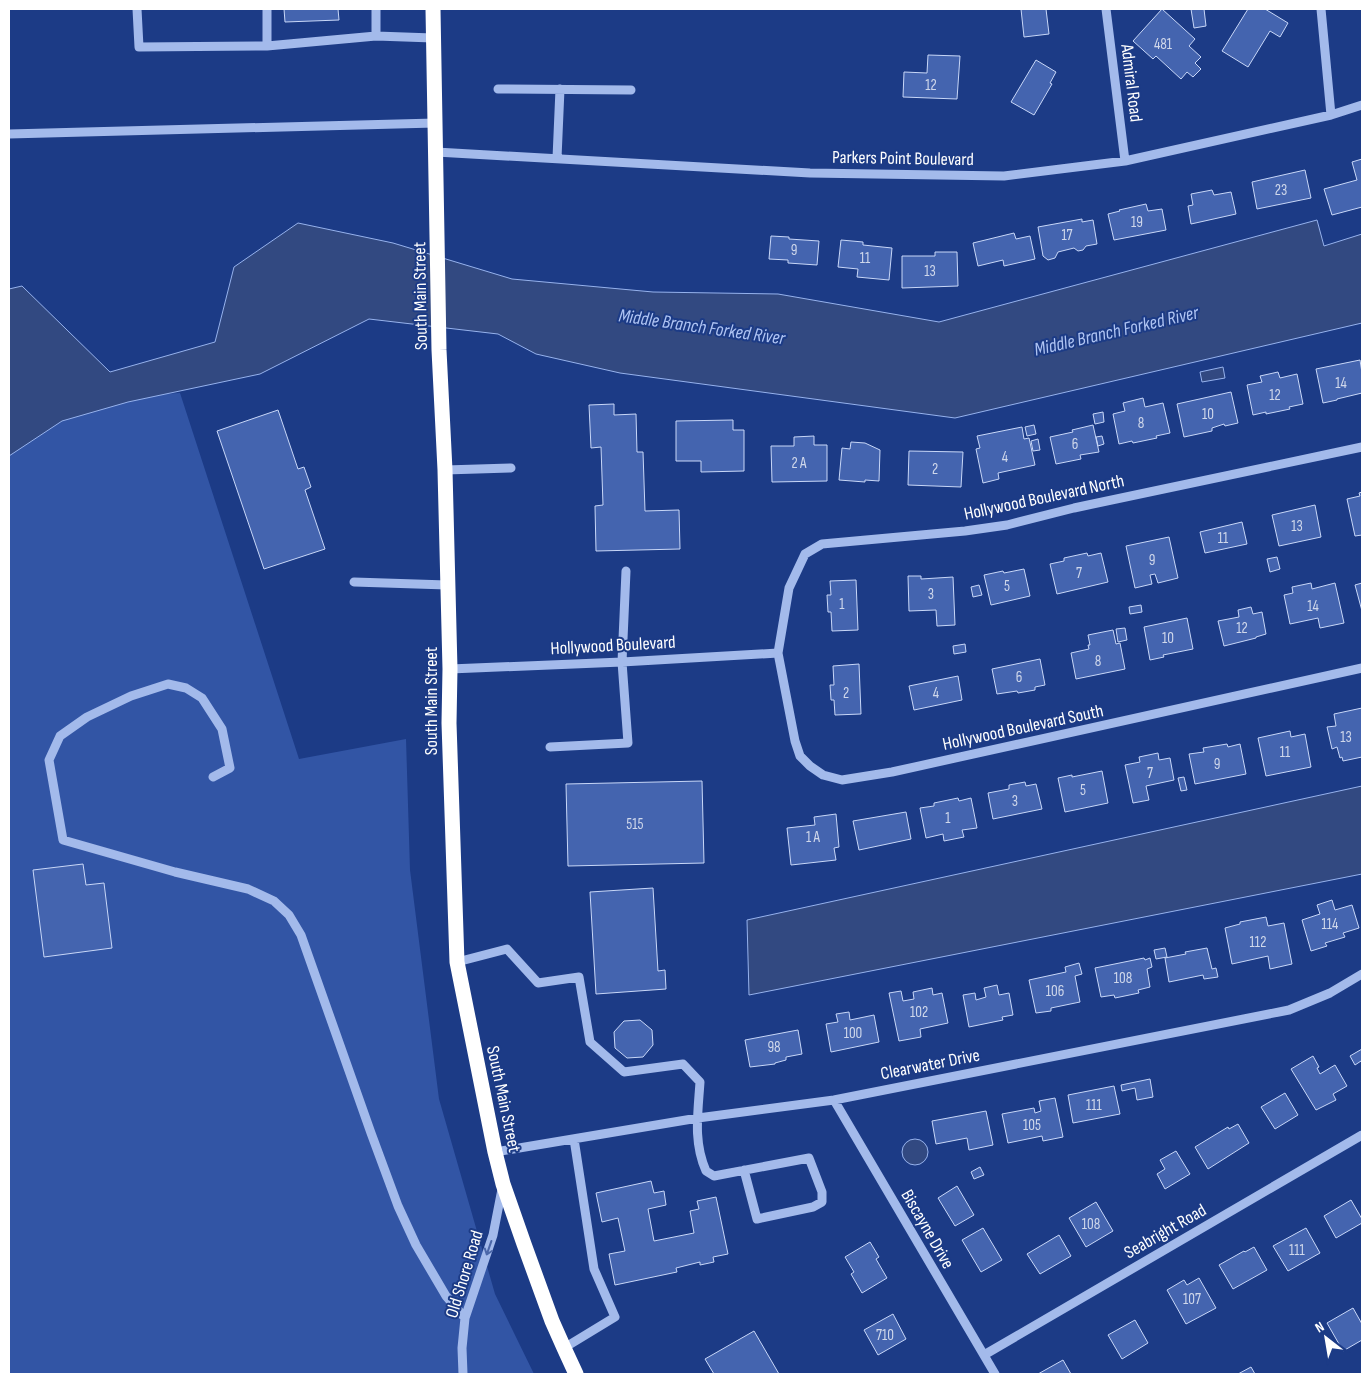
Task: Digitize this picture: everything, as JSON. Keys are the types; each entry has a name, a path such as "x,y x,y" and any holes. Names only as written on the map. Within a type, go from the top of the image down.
{"highway":[{"name":"South Main Street","path":"433,9 439,350 445,470 450,669 448,724 457,962 503,1184 527,1253 576,1374"}],"street":[{"path":"137,9 139,47 267,46 376,36 433,38"},
{"path":"267,9 267,46"},
{"path":"376,9 376,36"},
{"name":"Admiral Road","path":"1106,9 1125,161"},
{"path":"1321,9 1331,115"},
{"path":"498,89 631,90"},
{"path":"557,158 560,89"},
{"name":"Parkers Point Boulevard","path":"436,152 810,173 1004,176 1125,161 1331,115 1362,105"},
{"path":"9,134 435,123"},
{"name":"Hollywood Boulevard North","path":"778,653 789,588 805,554 822,544 965,531 1007,525 1092,504 1362,447"},
{"path":"445,470 511,468"},
{"path":"550,747 628,743 622,662 626,572"},
{"path":"354,582 447,585"},
{"name":"Hollywood Boulevard","path":"450,669 778,653"},
{"name":"Hollywood Boulevard South","path":"778,653 795,741 800,756 823,776 842,780 892,772 1362,668"},
{"path":"213,777 230,768 222,729 202,698 186,688 168,684 131,696 87,716 60,736 49,760 63,840 175,872 248,889 274,901 289,915 304,943 370,1133 398,1206 416,1245 441,1288 465,1318"},
{"path":"457,962 507,950 538,983 580,977 590,1042 624,1072 683,1064 700,1082 697,1136 698,1148 706,1171 714,1176 744,1170 809,1158 822,1192 822,1202 813,1208 757,1219 744,1170"},
{"name":"Clearwater Drive","path":"495,1152 698,1118 834,1100 1289,1010 1330,993 1362,974"},
{"name":"Biscayne Drive","path":"834,1100 994,1374"},
{"name":"Seabright Road","path":"984,1356 1362,1135"},
{"path":"564,1348 615,1317 594,1269 574,1139"},
{"name":"Old Shore Road","path":"463,1374 462,1348 465,1318 494,1235 503,1184"}],"shaded area":[{"path":"9,380 102,397 180,393 299,759 406,739 410,870 439,1099 495,1294 534,1374 9,1374"}],"water":[{"name":"Middle Branch Forked River","path":"1317,220 1324,246 1362,234 1362,323 955,418 620,373 536,354 498,334 369,319 260,374 128,402 62,421 9,456 9,289 22,286 110,372 215,342 234,267 298,223 393,243 512,279 653,292 778,294 939,322"},
{"path":"1223,367 1225,378 1202,382 1200,372"},
{"path":"1362,786 1362,874 749,995 747,920"},
{"path":"915,1139 924,1143 928,1152 924,1161 915,1165 906,1161 902,1152 906,1143"}],"building":[{"path":"284,9 338,9 339,20 285,22"},
{"path":"1021,9 1046,9 1049,34 1024,37"},
{"path":"1162,9 1195,39 1189,46 1201,57 1195,63 1201,69 1193,77 1187,72 1181,79 1156,56 1153,59 1133,41"},
{"path":"1191,9 1204,9 1206,26 1194,28"},
{"path":"1248,9 1265,9 1288,23 1280,37 1270,31 1248,67 1222,51"},
{"path":"928,55 960,56 957,99 903,97 904,72 927,73"},
{"path":"1036,60 1056,72 1050,83 1052,84 1034,115 1011,102"},
{"path":"1362,159 1362,207 1332,215 1324,189 1357,180 1352,162"},
{"path":"1305,170 1311,198 1257,209 1252,182"},
{"path":"1212,190 1214,195 1231,192 1236,214 1191,224 1188,206 1193,205 1191,194"},
{"path":"1146,204 1148,211 1162,209 1166,230 1114,240 1108,214"},
{"path":"1082,219 1082,222 1093,220 1097,244 1086,246 1083,250 1078,251 1074,248 1058,252 1055,258 1048,260 1043,256 1038,227"},
{"path":"1014,233 1016,239 1030,236 1035,259 1004,266 1003,260 978,266 973,243"},
{"path":"771,236 819,241 817,265 788,263 788,260 769,259"},
{"path":"841,240 863,242 863,245 892,248 889,280 857,277 858,269 838,267"},
{"path":"935,252 957,252 958,286 902,288 902,256 935,256"},
{"path":"1360,360 1362,393 1323,403 1316,369"},
{"path":"1278,372 1280,378 1297,374 1303,404 1289,407 1290,409 1253,415 1247,385 1262,382 1260,376"},
{"path":"1231,392 1238,423 1225,426 1224,424 1212,428 1212,431 1184,437 1177,404"},
{"path":"1143,398 1145,407 1163,403 1170,433 1156,436 1157,438 1119,444 1113,414 1125,411 1123,403"},
{"path":"614,404 614,415 636,414 637,452 643,452 645,511 679,510 680,549 596,551 595,506 603,505 601,447 591,448 589,405"},
{"path":"278,410 298,469 304,467 311,487 305,490 325,549 264,569 217,431"},
{"path":"1103,412 1104,422 1095,424 1093,414"},
{"path":"733,420 733,430 744,430 744,471 701,472 701,461 676,461 676,421"},
{"path":"1034,425 1036,434 1027,436 1025,427"},
{"path":"1093,425 1099,452 1080,455 1081,459 1056,464 1050,437"},
{"path":"1022,427 1024,439 1029,438 1035,465 998,473 999,479 983,483 976,449 980,448 977,436"},
{"path":"814,436 814,445 827,445 827,481 772,482 771,446 794,446 794,437"},
{"path":"1102,436 1104,444 1098,446 1096,437"},
{"path":"1038,439 1040,450 1033,451 1031,441"},
{"path":"851,442 865,443 880,450 879,481 839,480 842,448 850,449"},
{"path":"909,451 963,452 961,487 908,485"},
{"path":"1362,492 1362,535 1355,536 1347,499 1360,496 1359,493"},
{"path":"1315,505 1321,537 1279,546 1272,515"},
{"path":"1242,522 1247,544 1205,553 1200,532"},
{"path":"1169,537 1178,578 1158,583 1155,574 1150,575 1152,584 1135,588 1126,546"},
{"path":"1087,553 1088,556 1101,553 1108,582 1057,594 1050,564 1064,561 1064,558"},
{"path":"1277,557 1280,569 1270,572 1267,559"},
{"path":"1024,569 1030,596 991,605 984,575"},
{"path":"908,576 921,576 921,579 953,577 955,625 937,626 936,610 909,611"},
{"path":"856,580 858,630 832,631 831,612 828,612 827,595 831,595 830,581"},
{"path":"1311,583 1312,589 1335,583 1344,623 1320,628 1318,618 1290,624 1284,595 1293,593 1292,587"},
{"path":"1362,583 1362,611 1355,585"},
{"path":"979,585 982,595 973,597 971,587"},
{"path":"1141,605 1142,612 1130,614 1129,607"},
{"path":"1251,607 1253,614 1262,612 1266,634 1224,646 1218,621 1239,617 1238,610"},
{"path":"1187,618 1193,649 1163,655 1164,657 1150,660 1144,627"},
{"path":"1125,628 1127,640 1118,642 1116,629"},
{"path":"1113,630 1116,644 1120,643 1125,669 1076,679 1071,653 1089,649 1088,635"},
{"path":"965,644 966,652 954,654 953,646"},
{"path":"1040,659 1045,685 1035,687 1035,690 997,694 992,669"},
{"path":"859,664 861,714 835,715 830,685 834,685 833,666"},
{"path":"958,676 962,700 914,710 909,686"},
{"path":"1362,708 1362,757 1343,761 1342,757 1340,758 1337,747 1332,749 1327,727 1336,726 1334,714"},
{"path":"1290,731 1291,737 1305,734 1311,767 1266,776 1258,738"},
{"path":"1227,744 1228,747 1240,744 1246,774 1195,784 1189,754 1204,752 1203,748"},
{"path":"1158,753 1159,760 1170,758 1174,780 1146,786 1149,800 1133,803 1125,765 1140,762 1139,757"},
{"path":"1102,771 1108,803 1065,812 1058,778"},
{"path":"1184,777 1187,790 1181,791 1178,778"},
{"path":"702,781 704,863 568,866 566,784"},
{"path":"1025,782 1026,786 1036,784 1042,809 993,819 988,793 1009,789 1009,785"},
{"path":"958,798 959,801 971,798 977,828 962,830 964,837 944,841 943,834 926,838 920,808 934,806 934,803"},
{"path":"906,812 911,839 859,850 853,821"},
{"path":"836,814 839,847 834,848 836,860 791,865 787,828 815,825 814,817"},
{"path":"83,864 86,885 104,883 112,948 44,957 33,870"},
{"path":"653,888 658,971 665,970 666,989 596,994 590,892"},
{"path":"1332,900 1335,910 1352,905 1359,928 1343,933 1345,937 1325,943 1327,946 1311,951 1302,920 1320,914 1317,905"},
{"path":"1266,917 1268,926 1284,923 1292,964 1270,969 1268,956 1232,964 1225,928 1240,924 1240,922"},
{"path":"1165,948 1167,957 1156,959 1154,950"},
{"path":"1207,948 1212,969 1216,968 1218,977 1204,979 1203,975 1169,982 1165,958"},
{"path":"1144,958 1145,960 1150,958 1152,967 1147,969 1150,987 1138,990 1139,993 1115,998 1114,995 1101,997 1095,968"},
{"path":"1079,963 1082,974 1075,976 1080,1002 1051,1008 1051,1011 1036,1013 1029,980 1066,972 1065,967"},
{"path":"997,985 999,995 1009,993 1013,1015 1002,1017 1003,1020 969,1027 963,995 975,993 976,1000 986,997 984,988"},
{"path":"932,988 933,995 942,993 948,1023 920,1029 921,1037 899,1041 889,993 901,991 903,1001 914,999 913,992"},
{"path":"849,1012 850,1020 874,1015 879,1042 831,1052 826,1024 838,1022 836,1014"},
{"path":"640,1020 652,1030 653,1045 643,1057 627,1058 615,1048 614,1032 624,1021"},
{"path":"798,1030 802,1054 786,1057 786,1060 775,1064 750,1067 745,1040"},
{"path":"1362,1049 1362,1063 1361,1061 1355,1065 1350,1056"},
{"path":"1313,1056 1319,1067 1317,1068 1320,1074 1335,1065 1347,1086 1333,1094 1336,1100 1316,1110 1291,1069"},
{"path":"1150,1079 1153,1097 1137,1100 1135,1088 1122,1091 1121,1085"},
{"path":"1114,1086 1120,1114 1073,1123 1068,1095"},
{"path":"1285,1093 1298,1115 1275,1129 1261,1107"},
{"path":"1055,1098 1063,1137 1043,1141 1042,1136 1008,1143 1002,1114 1034,1108 1035,1113 1041,1111 1039,1101"},
{"path":"986,1111 993,1145 969,1150 967,1138 936,1144 932,1121"},
{"path":"1238,1124 1249,1143 1208,1169 1195,1147 1228,1127 1229,1129"},
{"path":"1176,1151 1190,1174 1165,1189 1157,1174 1165,1169 1160,1160"},
{"path":"980,1167 984,1175 974,1179 971,1172"},
{"path":"651,1181 654,1193 664,1191 666,1205 648,1209 654,1241 694,1233 690,1211 699,1209 697,1201 716,1197 728,1254 713,1257 714,1262 700,1265 700,1262 676,1268 677,1272 615,1285 609,1254 625,1251 618,1218 602,1222 596,1193"},
{"path":"957,1186 974,1215 955,1226 938,1198"},
{"path":"1351,1200 1362,1219 1362,1223 1336,1238 1324,1216"},
{"path":"1096,1202 1113,1231 1086,1247 1069,1218"},
{"path":"983,1228 1002,1260 981,1272 962,1240"},
{"path":"1306,1228 1320,1253 1288,1271 1273,1246"},
{"path":"1059,1235 1071,1256 1040,1274 1027,1254"},
{"path":"870,1242 879,1257 876,1259 887,1278 862,1293 851,1274 854,1272 845,1257"},
{"path":"1254,1247 1267,1270 1233,1289 1219,1265"},
{"path":"1199,1278 1216,1308 1186,1324 1167,1290 1184,1280 1187,1285"},
{"path":"1353,1308 1362,1324 1362,1340 1343,1351 1327,1323"},
{"path":"893,1314 906,1339 878,1355 864,1330"},
{"path":"1135,1320 1148,1343 1122,1359 1108,1335"},
{"path":"754,1331 779,1374 714,1374 705,1359"},
{"path":"1063,1360 1071,1374 1038,1374"},
{"path":"1251,1367 1255,1374 1238,1374"}]}
